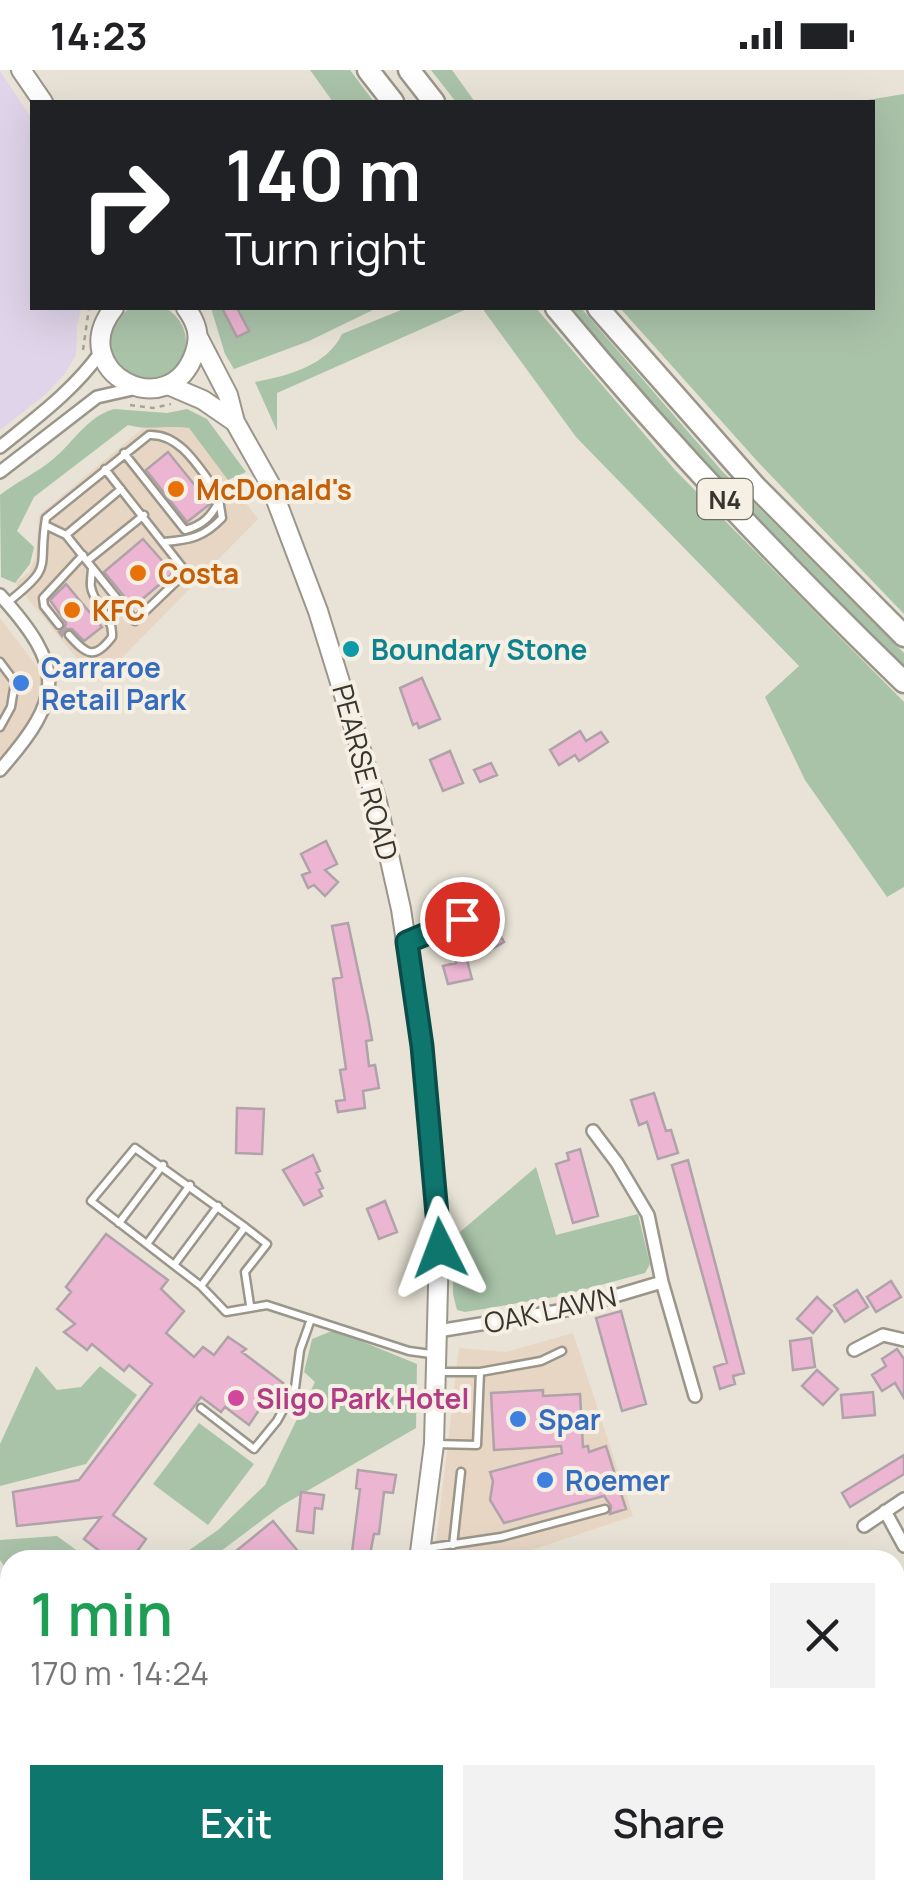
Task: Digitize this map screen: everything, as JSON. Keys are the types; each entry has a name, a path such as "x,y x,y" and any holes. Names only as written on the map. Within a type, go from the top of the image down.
{"highway":[{"path":"368,70 391,100"},
{"path":"409,70 432,100"},
{"name":"N4","path":"558,310 626,393 835,615 904,682"},
{"name":"N4","path":"600,310 756,487 904,636"}],"main road":[{"path":"22,70 42,100"},
{"name":"PEARSE ROAD","path":"187,310 228,395 236,422 270,484 345,691 377,802 407,942 422,1046 437,1206 434,1444 420,1550"},
{"path":"107,311 100,336 101,352 108,368 132,396 168,385 186,372 198,337"},
{"path":"168,385 202,400 236,422"}],"street":[{"path":"0,447 60,400 101,352"},
{"path":"0,472 96,396 132,396"},
{"path":"0,770 42,712 51,679 38,642 4,599"},
{"path":"592,1131 618,1163 648,1215 662,1282 695,1396"},
{"name":"OAK LAWN","path":"438,1331 571,1310 662,1282"},
{"path":"854,1350 883,1335 904,1340"},
{"path":"864,1526 904,1500"},
{"path":"886,1512 904,1546"}],"lane":[{"path":"4,599 38,577 44,566 45,525 53,511 149,434 166,436 177,443 220,500 222,518 208,532 190,540 164,542"},
{"path":"124,453 186,530 209,518 220,500"},
{"path":"45,525 66,535 135,621 186,572 105,469"},
{"path":"66,535 121,489"},
{"path":"59,626 44,606 43,598 144,514"},
{"path":"69,635 89,653 98,651 112,636 108,616 90,588 88,561"},
{"path":"0,662 15,682 11,708 0,727"},
{"path":"407,942 462,919 481,950"},
{"path":"250,1306 245,1272 267,1244 135,1148 91,1201 201,1286 226,1312 267,1305 409,1350 437,1364 480,1372 540,1361 562,1351"},
{"path":"120,1223 163,1165"},
{"path":"147,1244 190,1185"},
{"path":"174,1266 218,1206"},
{"path":"201,1286 245,1227"},
{"path":"200,1408 254,1449 277,1421 295,1388 300,1350 310,1320"},
{"path":"434,1444 478,1445 480,1372"},
{"path":"453,1545 461,1472"},
{"path":"434,1550 605,1509"}],"path":[{"path":"82,360 89,310"},
{"path":"132,396 153,408 182,404"}],"shaded area":[{"path":"0,71 30,116 30,310 81,310 76,355 66,372 47,393 0,430"},
{"path":"172,425 189,428 258,519 97,683 15,583 29,572 36,556 39,515 142,429"},
{"name":"Carraroe Retail Park","path":"0,618 41,672 42,694 32,729 0,766"},
{"path":"573,1333 633,1516 532,1550 435,1550 459,1348 506,1352"}],"green space":[{"path":"310,70 350,70 372,100 332,100"},
{"path":"431,70 452,70 474,100 454,100"},
{"path":"904,94 904,614 758,462 622,310 875,310 875,100 867,100"},
{"path":"129,310 167,310 183,328 183,356 175,369 162,377 134,377 121,369 113,356 113,328"},
{"path":"212,310 373,310 309,341 234,369 225,354"},
{"path":"401,310 464,310 277,393 277,431 255,382 316,362 342,334"},
{"path":"483,310 538,310 675,470 904,702 904,887 887,897 805,780 765,697 799,666 576,437"},
{"path":"570,310 583,310 722,471 904,653 904,670 817,582"},
{"path":"114,409 167,413 187,409 207,419 246,472 228,480 189,428 128,425 34,497 17,531 34,547 30,564 15,583 1,577 0,495 56,457 95,418"},
{"path":"536,1167 556,1235 638,1214 650,1264 645,1273 560,1296 465,1312 457,1310 453,1294 453,1238"},
{"path":"334,1330 417,1364 416,1428 281,1506 222,1550 189,1550 218,1530 265,1485 315,1382 304,1372 312,1339"},
{"path":"36,1366 57,1390 81,1387 100,1366 137,1395 86,1464 0,1486 0,1444"},
{"path":"199,1423 254,1464 208,1525 153,1484"},
{"path":"57,1536 76,1550 0,1550 0,1540"}],"building":[{"path":"223,310 238,310 249,331 237,337"},
{"name":"McDonald's","path":"168,452 210,504 187,522 146,470"},
{"name":"Costa","path":"143,539 173,573 133,607 104,572"},
{"name":"KFC","path":"66,584 102,627 84,641 72,629 65,629 62,636 59,632 66,623 50,600"},
{"path":"422,678 440,719 419,728 417,723 413,725 400,688"},
{"path":"580,731 586,741 601,732 608,742 579,761 575,755 559,765 550,750"},
{"path":"450,751 463,783 443,791 430,760"},
{"path":"491,763 497,775 480,782 474,770"},
{"path":"326,841 337,864 325,870 338,882 325,896 314,885 308,888 302,875 310,872 301,854"},
{"path":"489,915 504,942 492,949 477,922"},
{"path":"348,923 372,1040 366,1041 369,1066 375,1065 379,1088 363,1091 365,1108 338,1112 336,1101 345,1100 340,1070 346,1069 333,979 342,977 332,926"},
{"path":"460,933 472,979 448,984 443,966 456,963 450,936"},
{"path":"654,1093 678,1153 658,1159 647,1122 639,1125 631,1100"},
{"path":"237,1108 264,1109 262,1154 236,1153"},
{"path":"580,1149 598,1216 573,1223 556,1164 569,1160 567,1153"},
{"path":"313,1155 320,1171 316,1173 322,1196 304,1205 283,1170"},
{"path":"688,1160 744,1373 733,1376 735,1384 720,1389 714,1367 727,1363 672,1165"},
{"path":"385,1201 397,1232 379,1239 367,1209"},
{"name":"Sligo Park Hotel","path":"106,1234 168,1280 161,1289 184,1311 166,1333 194,1357 203,1347 214,1355 228,1337 283,1383 270,1398 272,1408 259,1410 249,1425 225,1407 221,1412 201,1397 113,1515 146,1539 138,1550 98,1550 84,1539 101,1517 17,1526 13,1492 79,1480 152,1384 129,1365 124,1371 92,1344 87,1350 64,1332 75,1324 57,1309 71,1292 66,1287"},
{"path":"891,1281 901,1297 876,1312 867,1297"},
{"path":"857,1290 868,1307 845,1322 834,1305"},
{"path":"817,1297 832,1311 813,1333 797,1319"},
{"path":"621,1311 646,1404 622,1411 596,1318"},
{"path":"811,1338 815,1367 793,1370 790,1341"},
{"path":"897,1349 904,1359 904,1398 895,1383 882,1391 872,1375 886,1366 882,1359"},
{"path":"817,1370 838,1389 823,1405 802,1386"},
{"path":"543,1390 543,1396 580,1394 583,1447 588,1446 589,1452 606,1446 626,1509 610,1514 611,1506 604,1496 504,1523 490,1500 490,1472 562,1453 561,1446 494,1450 491,1393"},
{"path":"873,1392 875,1415 843,1418 841,1395"},
{"path":"904,1455 904,1474 850,1507 842,1493"},
{"path":"358,1470 396,1475 393,1493 384,1492 379,1534 374,1534 371,1550 352,1550 360,1489 356,1488"},
{"path":"301,1492 324,1495 322,1509 315,1508 313,1533 297,1531"},
{"path":"273,1521 297,1550 237,1550"}],"place":[{"name":"McDonald's","path":"176,489"},
{"name":"Costa","path":"138,573"},
{"name":"KFC","path":"72,610"},
{"name":"Boundary Stone","path":"351,649"},
{"name":"Carraroe Retail Park","path":"21,683"},
{"name":"Sligo Park Hotel","path":"236,1398"},
{"name":"Spar","path":"518,1419"},
{"name":"Roemer","path":"545,1480"}],"route":[{"path":"440,1248 422,1046 407,942 462,919"}]}
